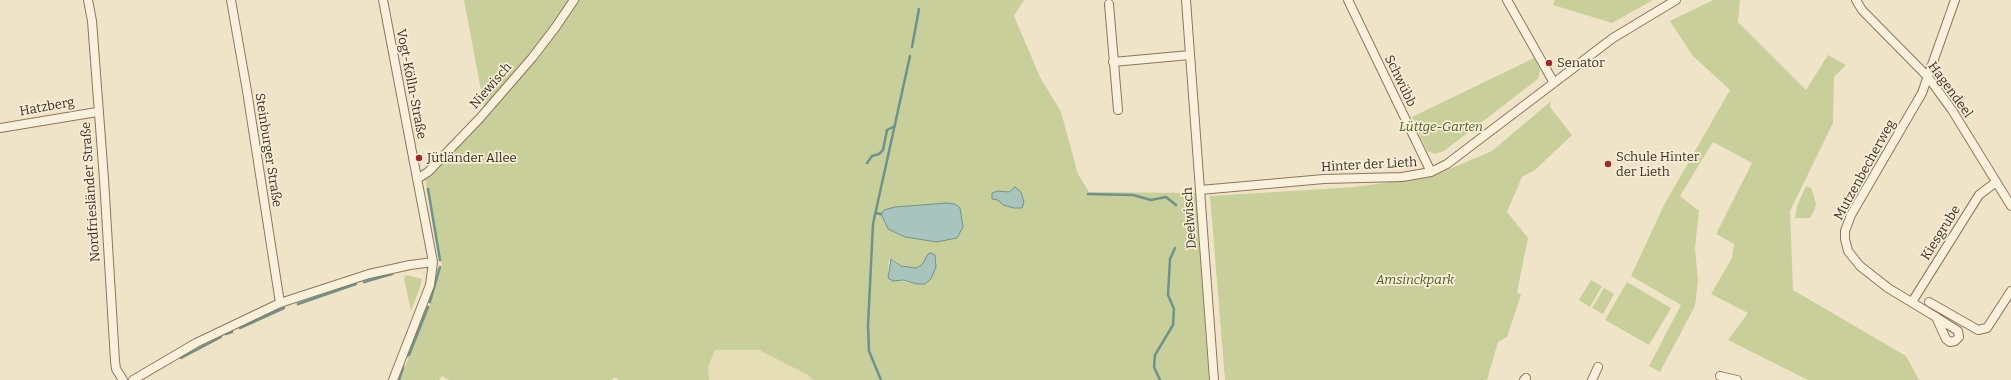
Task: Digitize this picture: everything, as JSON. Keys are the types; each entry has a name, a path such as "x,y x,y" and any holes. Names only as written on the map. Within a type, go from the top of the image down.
{"street":[{"name":"Nordfriesländer Straße","path":"88,0 92,28 97,112 104,186 115,361 116,369 123,380"},
{"name":"Steinburger Straße","path":"231,0 280,303"},
{"name":"Vogt-Kölln-Straße","path":"383,0 433,262 430,285 393,380"},
{"name":"Niewisch","path":"417,179 428,172 480,118 532,58 574,0"},
{"name":"Deelwisch","path":"1186,0 1214,380"},
{"name":"Schwübb","path":"1348,0 1431,172"},
{"path":"1507,0 1554,83"},
{"name":"Hinter der Lieth","path":"1200,190 1324,179 1402,177 1431,172 1447,164 1625,29 1676,0"},
{"name":"Hagendeel","path":"1856,0 1862,10 1928,77 1952,110 2010,203"},
{"name":"Mutzenbecherweg","path":"1936,317 1878,281 1860,266 1848,251 1845,231 1851,215 1922,93 1955,0"},
{"path":"1109,4 1118,110"},
{"path":"1113,62 1190,55"},
{"name":"Hatzberg","path":"0,128 97,112"},
{"name":"Kiesgrube","path":"1912,302 1979,195 1996,182"},
{"path":"133,380 196,343 280,303 363,276 410,265 433,262"},
{"path":"1929,302 1978,330 1987,328 2011,291"},
{"path":"1592,380 1598,366"},
{"path":"1720,376 1737,380"}],"shaded area":[{"path":"715,350 759,350 808,375 813,380 709,380 708,367"}],"green space":[{"path":"464,0 1024,0 1014,16 1040,77 1061,112 1078,174 1089,192 1196,193 1209,380 813,380 808,375 759,350 715,350 708,367 709,380 619,380 614,377 612,380 449,380 442,376 439,380 398,380 403,365 406,365 408,359 406,356 426,306 429,307 430,304 428,302 434,285 437,268 442,267 425,179 489,112 484,106","holes":["998,191 1009,192 1003,205 998,200","908,206 957,238 937,242 905,237 888,229 884,223 895,207","928,254 935,255 936,267 917,284 897,280 888,275 889,260 893,259 901,266 908,268 916,268 922,265"]},
{"path":"1555,0 1653,0 1612,23 1553,5"},
{"path":"1713,0 1740,0 1738,22 1806,90 1828,55 1846,65 1834,77 1833,123 1790,211 1793,290 1906,356 1919,380 1808,380 1728,340 1748,313 1711,294 1732,258 1734,244 1716,234 1752,163 1713,142 1680,196 1699,211 1695,248 1698,280 1695,306 1660,372 1649,366 1681,305 1631,276 1664,205 1730,90 1693,56 1670,21"},
{"name":"Lüttge-Garten","path":"1534,58 1540,70 1538,79 1444,151 1435,154 1427,151 1412,117"},
{"name":"Amsinckpark","path":"1551,101 1550,107 1572,135 1535,170 1522,177 1507,212 1528,238 1517,292 1521,295 1507,337 1498,342 1487,380 1225,380 1210,196 1355,187 1433,176 1492,151"},
{"path":"1806,186 1811,188 1816,203 1815,209 1810,218 1795,218 1797,206"},
{"path":"406,275 422,279 411,311 404,279"},
{"path":"1591,280 1602,286 1590,307 1579,300"},
{"path":"1627,282 1671,308 1649,345 1605,320"},
{"path":"1604,288 1614,294 1603,314 1592,308"}],"water":[{"path":"1015,187 1021,192 1024,202 1022,208 1014,208 1003,205 998,200 992,199 992,193 998,191 1009,192"},
{"path":"947,203 955,204 960,208 963,227 957,238 937,242 905,237 888,229 881,214 884,210 895,207"},
{"path":"931,253 935,255 936,267 931,279 925,284 917,284 903,280 893,281 888,278 891,259 901,266 916,268 922,265 928,254"}],"waterway":[{"path":"912,47 919,9"},
{"path":"881,380 869,351 868,325 873,224 910,56"},
{"path":"867,163 872,156 879,154 883,150 887,130 895,126"},
{"path":"428,189 440,260"},
{"path":"1088,194 1133,195 1151,200 1166,197 1176,205"},
{"path":"875,213 881,214"},
{"path":"1160,380 1154,367 1155,355 1173,325 1174,309 1168,295 1170,259 1175,248"},
{"path":"430,302 440,267"},
{"path":"364,282 392,274"},
{"path":"298,304 356,284"},
{"path":"409,355 428,307"},
{"path":"240,328 284,308"},
{"path":"226,334 232,332"},
{"path":"181,358 221,337"},
{"path":"399,380 403,368"}],"place":[{"name":"Senator","path":"1549,63"},
{"name":"Jütländer Allee","path":"419,158"},
{"name":"Schule Hinter der Lieth","path":"1608,164"}]}
